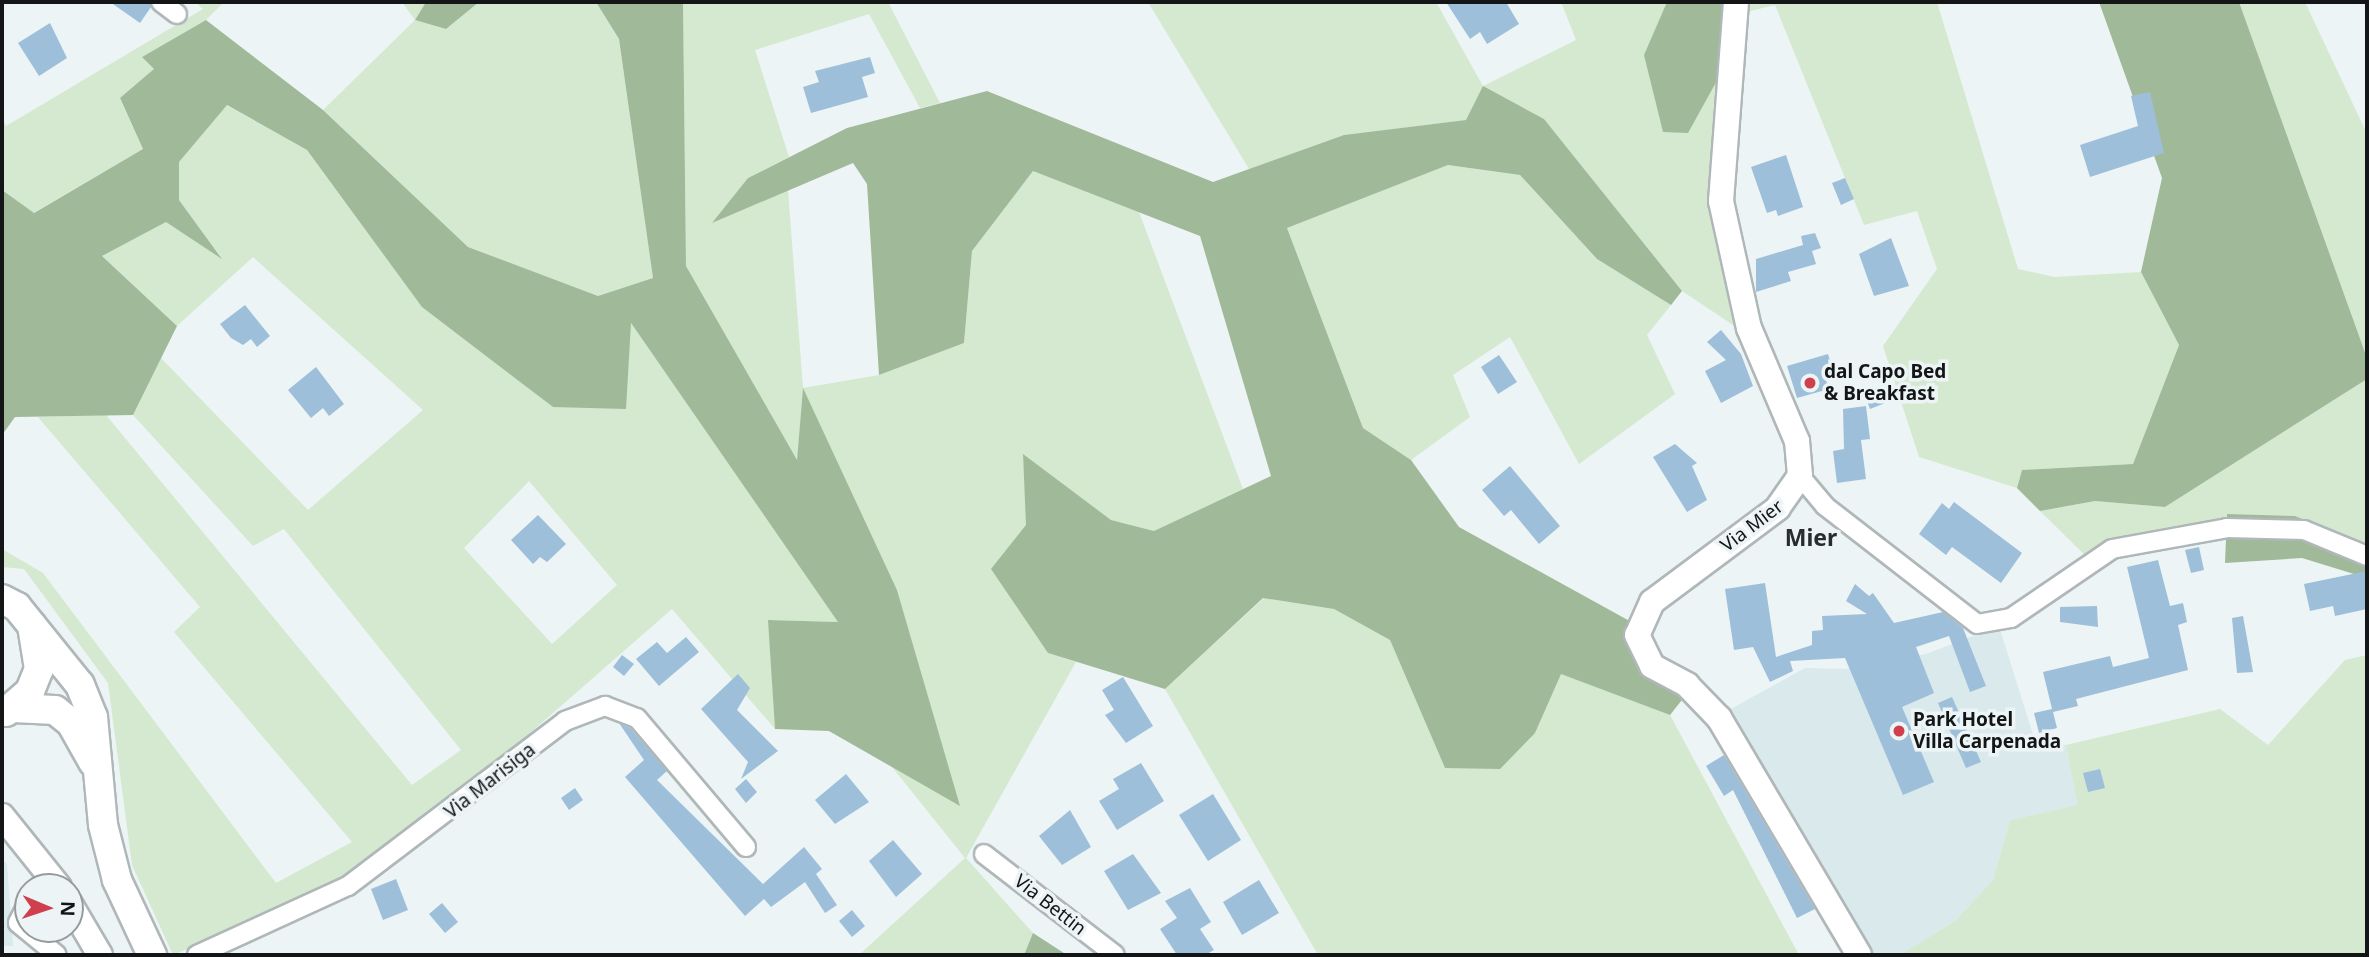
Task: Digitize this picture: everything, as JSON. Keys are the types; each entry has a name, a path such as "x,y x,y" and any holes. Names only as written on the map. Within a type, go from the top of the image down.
{"main road":[{"path":"2,599 31,624 80,685 93,717 96,768 117,880 152,955"},
{"path":"8,711 39,669 31,624"},
{"path":"8,711 55,710 71,723 96,768"}],"street":[{"path":"161,2 177,14"},
{"path":"1736,2 1721,201 1749,328 1797,442 1800,476 1825,506 1977,624 2011,618 2112,549 2227,528 2304,530 2367,556"},
{"name":"Via Mier","path":"1800,476 1778,508 1652,602 1637,635 1652,666 1687,685 1719,718 1858,955"},
{"name":"Via Marisiga","path":"197,955 348,886 565,721 605,706 637,718 746,847"},
{"path":"2,816 45,873"},
{"name":"Via Bettin","path":"984,855 1115,955"},
{"path":"84,928 100,955"},
{"path":"42,943 57,955"}],"shaded area":[{"path":"1999,626 2034,738 2066,745 2079,805 2010,820 1993,880 1955,921 1900,955 1863,955 1720,715 1805,668 1846,669 1926,654"},
{"path":"2,859 7,864 13,946 2,946"}],"green space":[{"path":"195,2 224,2 206,20 142,57 154,69 120,99 143,149 33,213 2,194 2,119 6,126 203,9"},
{"path":"402,2 426,2 415,20"},
{"path":"426,2 479,2 446,29 415,20"},
{"path":"479,2 596,2 619,39 653,278 598,296 468,247 323,110 415,20 446,29"},
{"path":"596,2 683,2 686,266 797,460 803,388 897,590 960,806 829,731 775,729 768,620 838,622 631,323 626,409 553,407 422,307 307,150 227,105 179,162 179,200 222,259 166,222 102,256 177,326 133,415 15,417 2,435 2,190 34,213 143,149 120,98 154,69 142,57 206,20 323,110 468,247 598,296 653,278 619,39"},
{"path":"683,2 888,2 940,103 920,108 869,14 755,50 789,157 748,178 714,222 788,190 803,388 879,375 964,343 972,251 1033,171 1139,212 1243,489 1154,531 1111,520 1023,455 1027,525 1048,653 1076,662 966,858 1033,933 1024,955 859,955 965,858 892,767 959,805 897,590 803,390 797,461 686,266"},
{"path":"1148,2 1436,2 1483,86 1576,40 1561,2 1667,2 1645,55 1725,66 1714,180 1742,331 1682,291 1544,119 1483,87 1467,120 1344,135 1249,169"},
{"path":"1667,2 1732,2 1725,66 1688,133 1663,132 1644,55"},
{"path":"1732,2 1937,2 2018,269 2054,277 2141,272 2179,345 2133,464 2022,470 2017,488 1919,457 1883,346 1937,269 1917,211 1864,225 1775,5 1730,16"},
{"path":"2099,2 2239,2 2367,358 2367,379 2165,507 2095,501 2040,511 2017,488 2022,470 2133,464 2179,345 2141,272 2162,178"},
{"path":"2239,2 2305,2 2367,134 2367,358"},
{"path":"1483,86 1544,119 1682,291 1671,305 1597,259 1520,175 1448,165 1287,228 1363,428 1411,460 1459,527 1635,624 1636,652 1689,691 1670,715 1561,674 1535,733 1500,769 1445,768 1390,640 1334,609 1263,598 1165,689 1048,653 991,569 1026,525 1023,454 1111,520 1154,531 1271,476 1200,236 1033,171 972,251 964,343 879,375 867,184 853,163 712,223 748,178 847,128 987,91 1213,182 1344,135 1466,120"},
{"path":"226,105 307,150 422,306 553,407 630,322 839,622 769,620 775,729 672,609 443,809 338,887 173,955 132,865 108,683 24,569 2,567 2,549 43,573 276,883 352,842 174,632 200,607 38,417 106,415 412,785 461,750 284,529 253,546 133,415 161,358 308,510 423,410 253,257 177,326 102,256 166,222 221,257 179,200 179,162","holes":["529,481 617,585 552,644 464,548"]},
{"path":"1448,165 1520,175 1597,259 1671,305 1647,335 1675,394 1579,464 1510,337 1453,375 1470,417 1411,460 1363,428 1287,228"},
{"path":"2367,379 2367,546 2295,516 2227,514 2226,531 2114,551 2094,564 2040,511 2095,501 2165,507"},
{"path":"2227,514 2295,516 2367,546 2367,578 2302,558 2225,563"},
{"path":"1264,598 1334,609 1390,640 1445,768 1535,733 1560,673 1670,715 1799,955 1318,955 1165,689"},
{"path":"2367,655 2367,955 1900,955 1955,921 1993,880 2010,820 2078,805 2066,745 2220,709 2268,745 2345,660"},
{"path":"1033,933 1067,955 1024,955"}],"building":[{"path":"110,2 150,2 151,7 140,23"},
{"path":"1446,2 1506,2 1519,24 1487,44 1480,32 1470,39"},
{"path":"50,23 67,58 39,76 18,43"},
{"path":"870,57 875,73 862,77 868,97 811,113 803,87 819,82 815,71"},
{"path":"2150,92 2164,153 2090,177 2080,145 2138,126 2131,96"},
{"path":"1786,155 1803,207 1778,216 1776,210 1767,213 1751,167"},
{"path":"1845,178 1854,199 1841,205 1832,183"},
{"path":"1815,233 1821,248 1812,251 1816,264 1788,272 1791,281 1756,292 1756,259 1803,245 1801,236"},
{"path":"1891,238 1909,286 1874,296 1859,254"},
{"path":"245,305 270,336 257,347 251,339 243,345 231,338 220,324"},
{"path":"1721,330 1741,354 1753,386 1721,403 1705,371 1726,360 1707,342"},
{"name":"dal Capo Bed & Breakfast","path":"1828,354 1834,374 1825,377 1829,389 1797,398 1787,366"},
{"path":"1499,355 1517,382 1498,394 1481,367"},
{"path":"316,367 344,404 329,416 323,408 311,418 288,390"},
{"path":"1882,387 1888,402 1870,409 1864,393"},
{"path":"1866,406 1870,439 1861,440 1866,479 1837,483 1833,451 1844,449 1843,409"},
{"path":"1675,444 1697,463 1692,466 1707,500 1687,512 1653,457"},
{"path":"1510,466 1560,526 1539,544 1511,510 1504,516 1482,490"},
{"path":"1954,502 2022,553 2001,583 1952,547 1946,555 1919,534 1942,503 1949,509"},
{"path":"538,515 566,544 547,562 540,557 533,564 511,540"},
{"path":"2199,547 2204,570 2191,573 2185,550"},
{"path":"2158,560 2170,606 2183,603 2187,622 2178,625 2188,670 2076,699 2078,706 2053,712 2057,728 2039,733 2034,713 2052,709 2043,672 2110,656 2113,667 2149,658 2127,567"},
{"path":"2367,571 2367,609 2335,616 2333,606 2310,611 2304,584"},
{"path":"1765,583 1776,657 1812,645 1812,631 1823,630 1822,616 1867,614 1846,601 1855,584 1869,596 1873,593 1894,623 1943,612 1963,628 1986,686 1970,692 1949,636 1916,647 1934,693 1902,707 1934,782 1903,795 1845,658 1790,661 1793,671 1770,682 1753,647 1734,650 1725,589"},
{"path":"2097,606 2098,627 2060,622 2060,607"},
{"path":"2243,616 2253,672 2237,673 2232,618"},
{"path":"686,637 699,652 659,686 636,659 657,642 667,653"},
{"path":"622,655 634,664 624,676 613,667"},
{"path":"738,674 750,688 737,710 778,751 741,779 748,762 701,709"},
{"path":"1123,677 1153,726 1126,743 1105,715 1114,710 1102,690"},
{"path":"1952,697 1981,762 1966,768 1938,703"},
{"path":"619,723 630,728 667,771 657,780 763,884 804,847 822,869 816,874 837,905 825,913 805,882 771,907 764,899 745,916 625,777 644,760"},
{"path":"1724,755 1815,909 1797,918 1733,790 1724,796 1706,766"},
{"path":"1141,763 1164,801 1117,830 1099,801 1119,789 1113,779"},
{"path":"2100,769 2105,788 2088,792 2083,773"},
{"path":"846,774 869,802 835,824 815,800"},
{"path":"746,779 757,792 746,803 735,789"},
{"path":"575,788 583,800 569,810 561,798"},
{"path":"1213,794 1241,840 1208,861 1179,815"},
{"path":"1070,810 1091,847 1062,865 1039,836"},
{"path":"893,840 922,874 896,897 869,861"},
{"path":"1133,854 1161,893 1128,910 1104,871"},
{"path":"396,879 408,910 383,920 371,889"},
{"path":"1259,880 1279,913 1242,935 1223,902"},
{"path":"1190,888 1211,922 1200,929 1214,950 1205,955 1177,955 1160,929 1177,918 1165,901"},
{"path":"442,903 458,922 445,933 429,914"},
{"path":"852,910 865,926 852,937 839,921"}],"place":[{"name":"dal Capo Bed & Breakfast","path":"1810,383"},
{"name":"Park Hotel Villa Carpenada","path":"1899,731"}],"district":[{"name":"Mier","path":"1811,537"}]}
